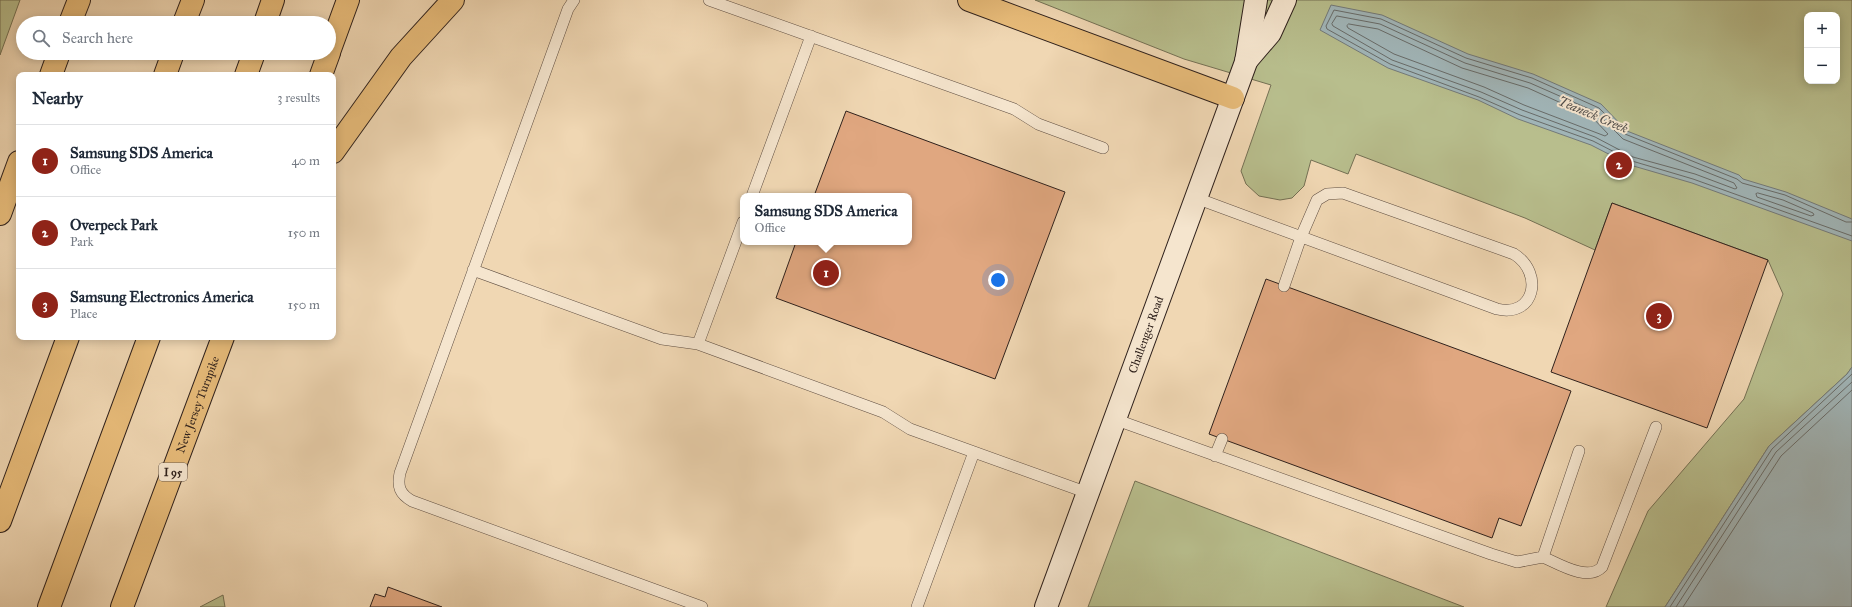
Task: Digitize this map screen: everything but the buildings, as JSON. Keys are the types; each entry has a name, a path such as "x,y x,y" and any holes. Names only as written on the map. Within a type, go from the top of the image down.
{"highway":[{"path":"73,16 79,0"},
{"path":"187,16 193,0"},
{"path":"268,16 274,0"},
{"path":"336,33 348,0"},
{"path":"336,148 401,57 453,0"},
{"path":"969,0 1232,98"},
{"path":"52,72 56,60"},
{"path":"166,72 170,60"},
{"path":"247,72 251,60"},
{"path":"322,72 326,60"},
{"path":"0,214 16,170"},
{"path":"0,521 67,340"},
{"path":"49,607 148,340"},
{"name":"New Jersey Turnpike","path":"122,607 222,340"}],"main road":[{"name":"Challenger Road","path":"1046,607 1246,62 1256,0"},
{"name":"Challenger Road","path":"1246,62 1270,33 1285,0"}],"lane":[{"path":"574,0 568,9 473,270 400,473 398,484 402,494 412,500 702,607"},
{"path":"709,0 1014,109 1038,124 1103,148"},
{"path":"753,193 811,36"},
{"path":"1196,198 1301,237 1497,309 1508,312 1515,310 1528,301 1532,284 1531,273 1526,264 1514,254 1343,193 1327,194 1317,200 1301,237 1284,286"},
{"path":"698,344 740,230"},
{"path":"473,270 662,339 698,344 883,412 910,429 1088,493"},
{"path":"1114,419 1491,554 1517,562 1542,557 1588,574 1599,571 1602,567 1656,427"},
{"path":"1215,456 1222,439"},
{"path":"1542,557 1579,451"},
{"path":"917,607 974,452"}],"green space":[{"path":"0,0 20,0 0,55"},
{"path":"1035,0 1852,0 1852,367 1847,374 1769,446 1665,607 1606,607 1648,511 1744,399 1783,294 1768,260 1612,203 1595,250 1525,218 1356,154 1348,174 1311,160 1304,186 1292,198 1280,200 1259,196 1246,184 1241,171 1271,85 1184,59"},
{"path":"1135,481 1464,607 1088,607"},
{"path":"223,595 225,607 200,607"}],"water":[{"name":"Teaneck Creek","path":"1331,5 1382,15 1468,54 1533,74 1601,104 1627,131 1739,175 1743,179 1786,192 1852,219 1852,241 1692,183 1630,165 1591,145 1518,119 1478,100 1388,68 1320,30"},
{"path":"1852,367 1852,607 1665,607 1769,446 1847,374"}],"place":[{"name":"Overpeck Park","path":"1619,165"},
{"name":"Samsung SDS America","path":"826,273"},
{"name":"Samsung Electronics America","path":"1659,316"}]}
